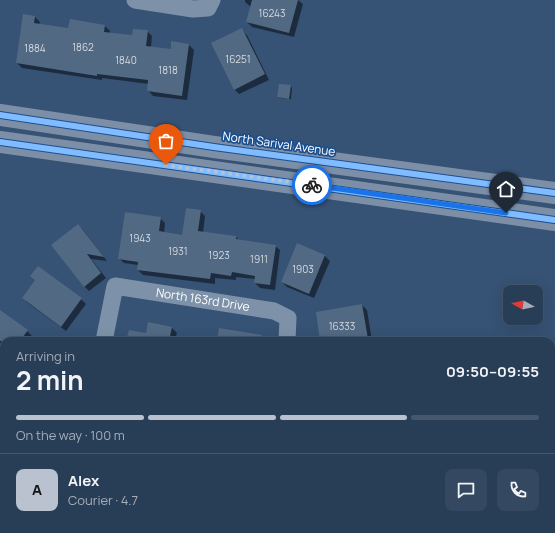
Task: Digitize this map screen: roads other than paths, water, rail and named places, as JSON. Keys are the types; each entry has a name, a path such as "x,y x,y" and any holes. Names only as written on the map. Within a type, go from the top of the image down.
{"main road":[{"name":"North Sarival Avenue","path":"0,115 555,193"},
{"path":"0,142 555,220"}],"street":[{"path":"135,0 193,9 210,4"},
{"name":"North 163rd Drive","path":"105,337 115,286 274,311 288,318 287,337"}]}
